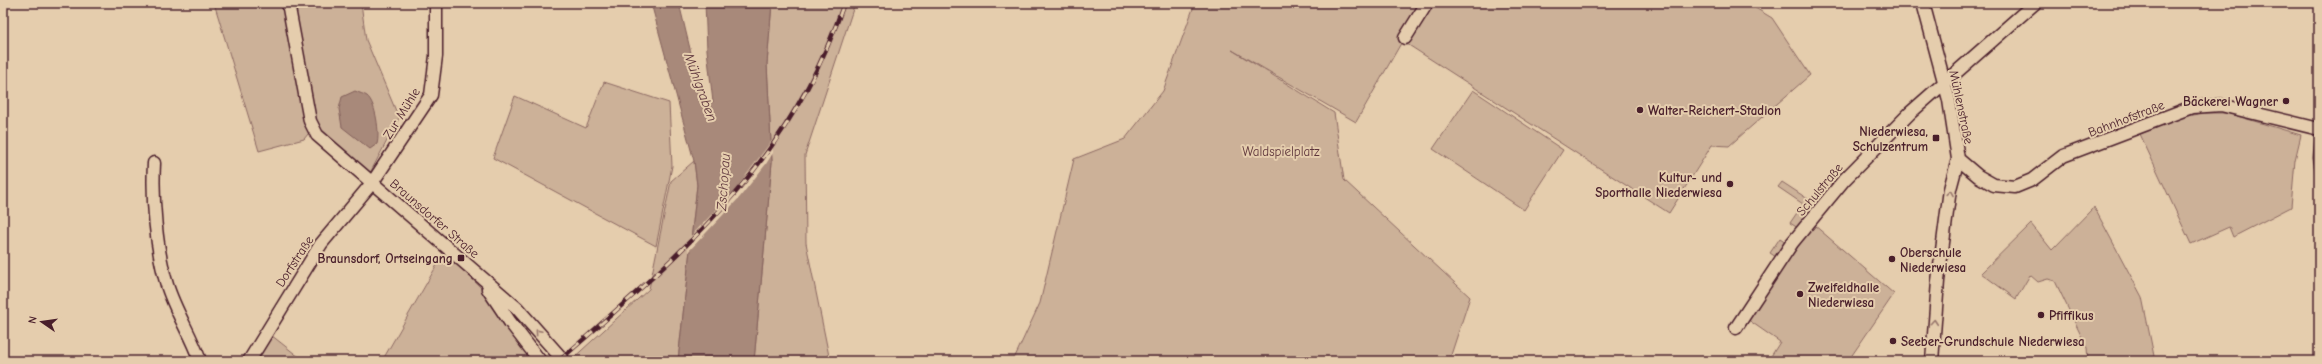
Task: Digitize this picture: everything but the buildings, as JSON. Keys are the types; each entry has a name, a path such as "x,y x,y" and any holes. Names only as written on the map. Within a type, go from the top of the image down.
{"street":[{"name":"Braunsdorfer Straße","path":"288,3 314,130 327,145 517,308 564,361"},
{"name":"Zur Mühle","path":"372,183 431,95 436,56 436,3"},
{"path":"1405,38 1427,3"},
{"name":"Mühlenstraße","path":"1923,3 1949,100 1958,159 1950,189 1938,281 1932,361"},
{"name":"Schulstraße","path":"1736,328 1792,243 1844,180 1910,113 1944,85 2035,3"},
{"name":"Bahnhofstraße","path":"1958,159 1978,176 1994,185 2015,187 2032,180 2063,156 2192,107 2221,105 2319,129"},
{"path":"154,162 153,186 158,231 167,285 200,361"},
{"name":"Dorfstraße","path":"249,361 321,244 372,183"},
{"name":"Braunsdorfer Straße","path":"478,274 513,327 540,361"}],"green space":[{"path":"214,3 361,3 366,40 399,118 370,173 328,140 317,123 304,139 259,151"},
{"path":"772,3 855,3 805,155 806,243 830,361 754,361 772,162 767,64"},
{"name":"Waldspielplatz","path":"1195,3 1424,3 1356,122 1232,50 1334,113 1344,180 1470,297 1449,361 1013,361 1040,303 1074,159 1125,139 1163,91"},
{"name":"Walter-Reichert-Stadion","path":"1433,3 1747,3 1772,18 1810,75 1729,146 1712,145 1669,213 1407,44"},
{"path":"604,82 669,103 672,166 656,246 493,158 515,96 586,128"},
{"path":"1473,90 1563,150 1524,210 1433,149"},
{"path":"2205,113 2227,113 2301,135 2295,160 2291,207 2233,237 2229,227 2191,244 2140,134 2186,116"},
{"path":"694,161 697,185 678,361 570,361 649,289 671,181"},
{"path":"1782,182 1814,203 1798,228 1790,223 1803,204 1778,187"},
{"path":"2094,207 2142,297 2155,361 2088,361 2087,348 2055,281 2048,279 2038,282 2030,275 2016,299 1981,273 2031,224 2052,250"},
{"path":"1813,224 1894,294 1848,361 1768,361 1780,342 1747,319 1789,256"},
{"path":"1780,238 1786,242 1776,257 1770,253"},
{"path":"445,251 482,289 535,361 382,361"},
{"path":"271,335 304,361 256,361"}],"water":[{"name":"Zschopau","path":"651,3 679,3 703,103 713,102 707,50 705,3 772,3 767,64 772,162 754,361 678,361 697,185 694,161"},
{"path":"355,91 367,96 373,105 375,112 378,126 378,139 377,144 370,149 342,127 339,109 342,97"}],"pier":[{"path":"773,139 773,153 766,164 740,197 688,252 689,238 735,190"}],"waterway":[{"path":"2319,109 2314,158 2319,186"}],"railway":[{"path":"559,361 648,282 689,243 727,202 763,159 794,112 821,60 844,3"}],"place":[{"name":"Bäckerei Wagner","path":"2286,101"},
{"name":"Walter-Reichert-Stadion","path":"1640,110"},
{"name":"Niederwiesa, Schulzentrum","path":"1936,138"},
{"name":"Kultur- und Sporthalle Niederwiesa","path":"1730,184"},
{"name":"Braunsdorf, Ortseingang","path":"461,258"},
{"name":"Oberschule Niederwiesa","path":"1892,259"},
{"name":"Zweifeldhalle Niederwiesa","path":"1800,294"},
{"name":"Pfiffikus","path":"2041,315"},
{"name":"Seeber-Grundschule Niederwiesa","path":"1893,341"}],"water label":[{"name":"Mühlgraben","path":"701,87"}]}
